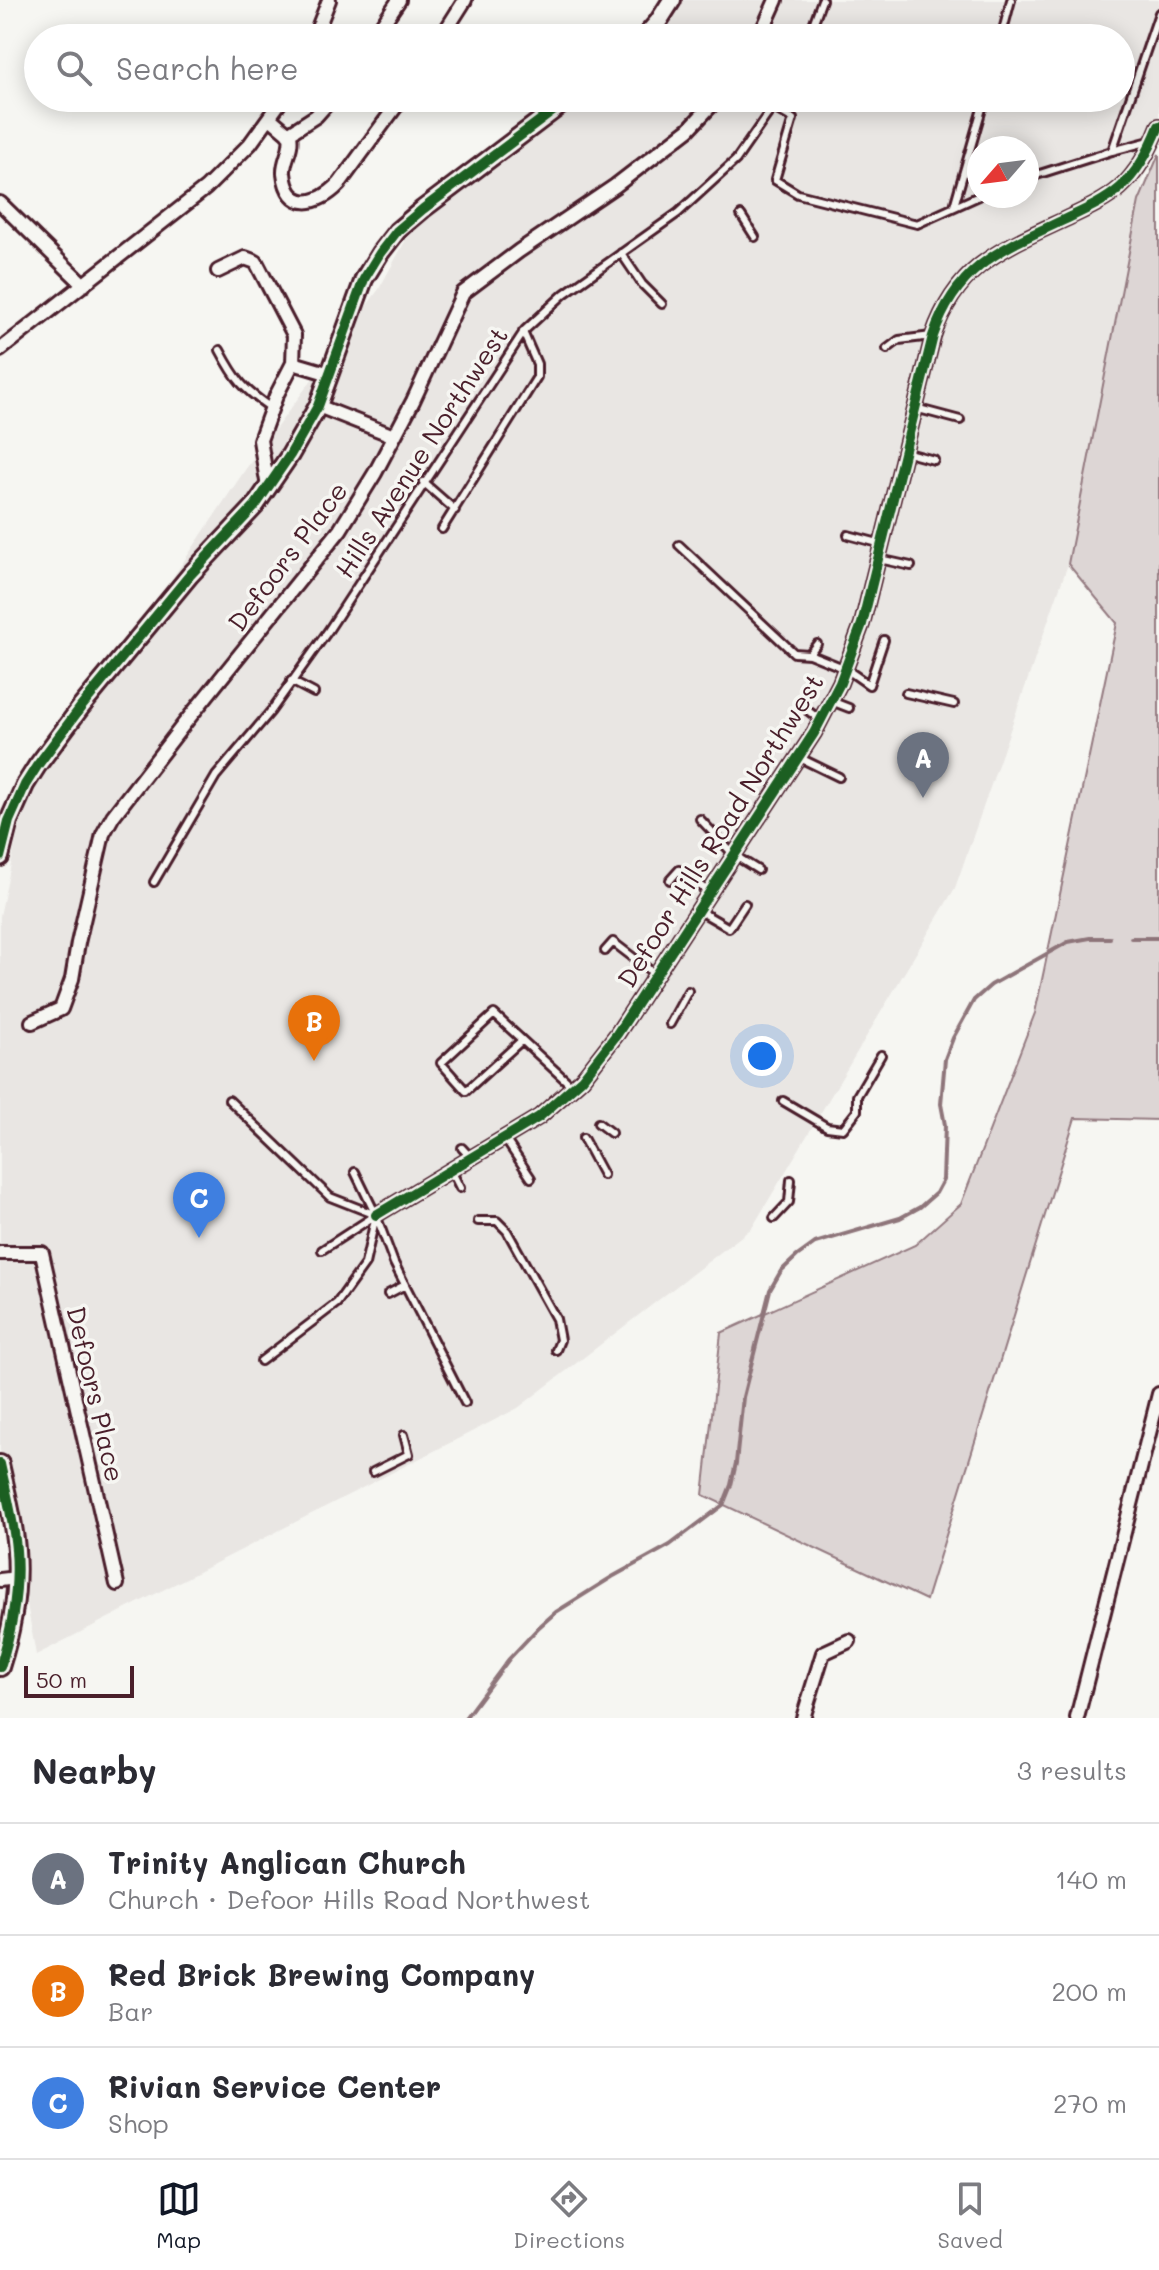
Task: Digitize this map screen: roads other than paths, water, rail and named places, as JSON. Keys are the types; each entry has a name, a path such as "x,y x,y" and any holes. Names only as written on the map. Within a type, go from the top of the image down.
{"street":[{"path":"320,24 329,0"},
{"path":"383,24 399,0"},
{"path":"450,24 465,0"},
{"path":"656,24 672,0"},
{"path":"765,24 776,0"},
{"path":"0,350 206,188 238,158 274,112"},
{"path":"288,134 320,112"},
{"path":"270,118 288,134 292,143 283,169 291,193 308,202 320,200 339,184 392,112"},
{"path":"0,857 9,821 37,766 81,707 180,587 255,506 290,455 318,406 364,279 380,253 397,231 423,209 551,112"},
{"name":"Defoors Place","path":"32,1022 61,1009 72,979 103,834 113,816 340,530 413,401 463,293 615,186 677,139 705,112"},
{"name":"Defoor Hills Road Northwest","path":"376,1215 539,1117 600,1058 798,757 846,669 862,624 933,336 946,303 964,278 986,259 1098,203 1119,188 1135,172 1159,126"},
{"path":"0,203 84,285"},
{"path":"218,271 245,258 256,262 294,335 293,363 271,408 260,440 268,487"},
{"path":"293,363 330,374"},
{"path":"318,406 394,436"},
{"name":"Defoors Place","path":"0,1253 42,1253 117,1584"},
{"path":"1077,1718 1159,1394"},
{"path":"1145,1447 1159,1450"},
{"path":"0,1464 16,1547 8,1579 13,1610 0,1667"},
{"path":"803,1718 823,1653 849,1641"}],"lane":[{"path":"813,24 822,0"},
{"path":"1005,24 1011,0"},
{"path":"1135,83 1159,13"},
{"name":"Hills Avenue Northwest","path":"154,882 216,776 271,711 328,631 523,332 564,294 678,213 736,160 771,112"},
{"path":"781,112 793,119 775,180 798,194 917,224 967,201"},
{"path":"954,206 981,112"},
{"path":"1112,151 1125,112"},
{"path":"1039,174 1154,140"},
{"path":"741,215 755,237"},
{"path":"621,253 642,284 662,304"},
{"path":"442,529 537,377 537,364 523,332"},
{"path":"887,349 899,340 933,336"},
{"path":"220,350 235,379 249,394 271,408"},
{"path":"915,408 960,420"},
{"path":"904,452 934,460"},
{"path":"423,482 455,510"},
{"path":"848,535 882,544"},
{"path":"679,545 794,653 809,654 846,669 869,685 884,640"},
{"path":"878,558 911,566"},
{"path":"809,654 817,644"},
{"path":"291,681 314,693"},
{"path":"906,693 954,704"},
{"path":"831,701 849,708"},
{"path":"802,706 820,720"},
{"path":"798,757 839,777"},
{"path":"700,819 734,855 758,870"},
{"path":"670,880 679,870 710,893"},
{"path":"698,910 729,928 745,904"},
{"path":"605,951 613,942 656,975"},
{"path":"670,1024 688,991"},
{"path":"521,1041 466,1091 441,1063 494,1014 573,1087"},
{"path":"783,1101 827,1127 843,1129 857,1111 857,1096 881,1055"},
{"path":"229,1100 330,1197 376,1215"},
{"path":"598,1123 611,1133"},
{"path":"583,1138 603,1175"},
{"path":"505,1139 531,1178"},
{"path":"462,1148 472,1159"},
{"path":"451,1170 460,1188"},
{"path":"355,1172 394,1263 465,1403"},
{"path":"774,1218 789,1202 791,1180"},
{"path":"322,1250 376,1215"},
{"path":"261,1361 337,1303 365,1264 376,1215"},
{"path":"478,1221 497,1221 507,1231 556,1319 560,1340 556,1350"},
{"path":"388,1294 405,1285"},
{"path":"373,1472 409,1454 404,1435"}],"waterway":[{"path":"465,1718 509,1659 556,1612 670,1545 723,1505 736,1463 743,1397 770,1290 781,1271 815,1243 900,1218 936,1193 943,1180 945,1125 941,1104 945,1059 974,1000 991,985 1068,942 1110,938"},
{"path":"1131,938 1159,938"}],"place":[{"name":"Trinity Anglican Church","path":"923,798"},
{"name":"Red Brick Brewing Company","path":"314,1061"},
{"name":"Rivian Service Center","path":"199,1238"}]}
